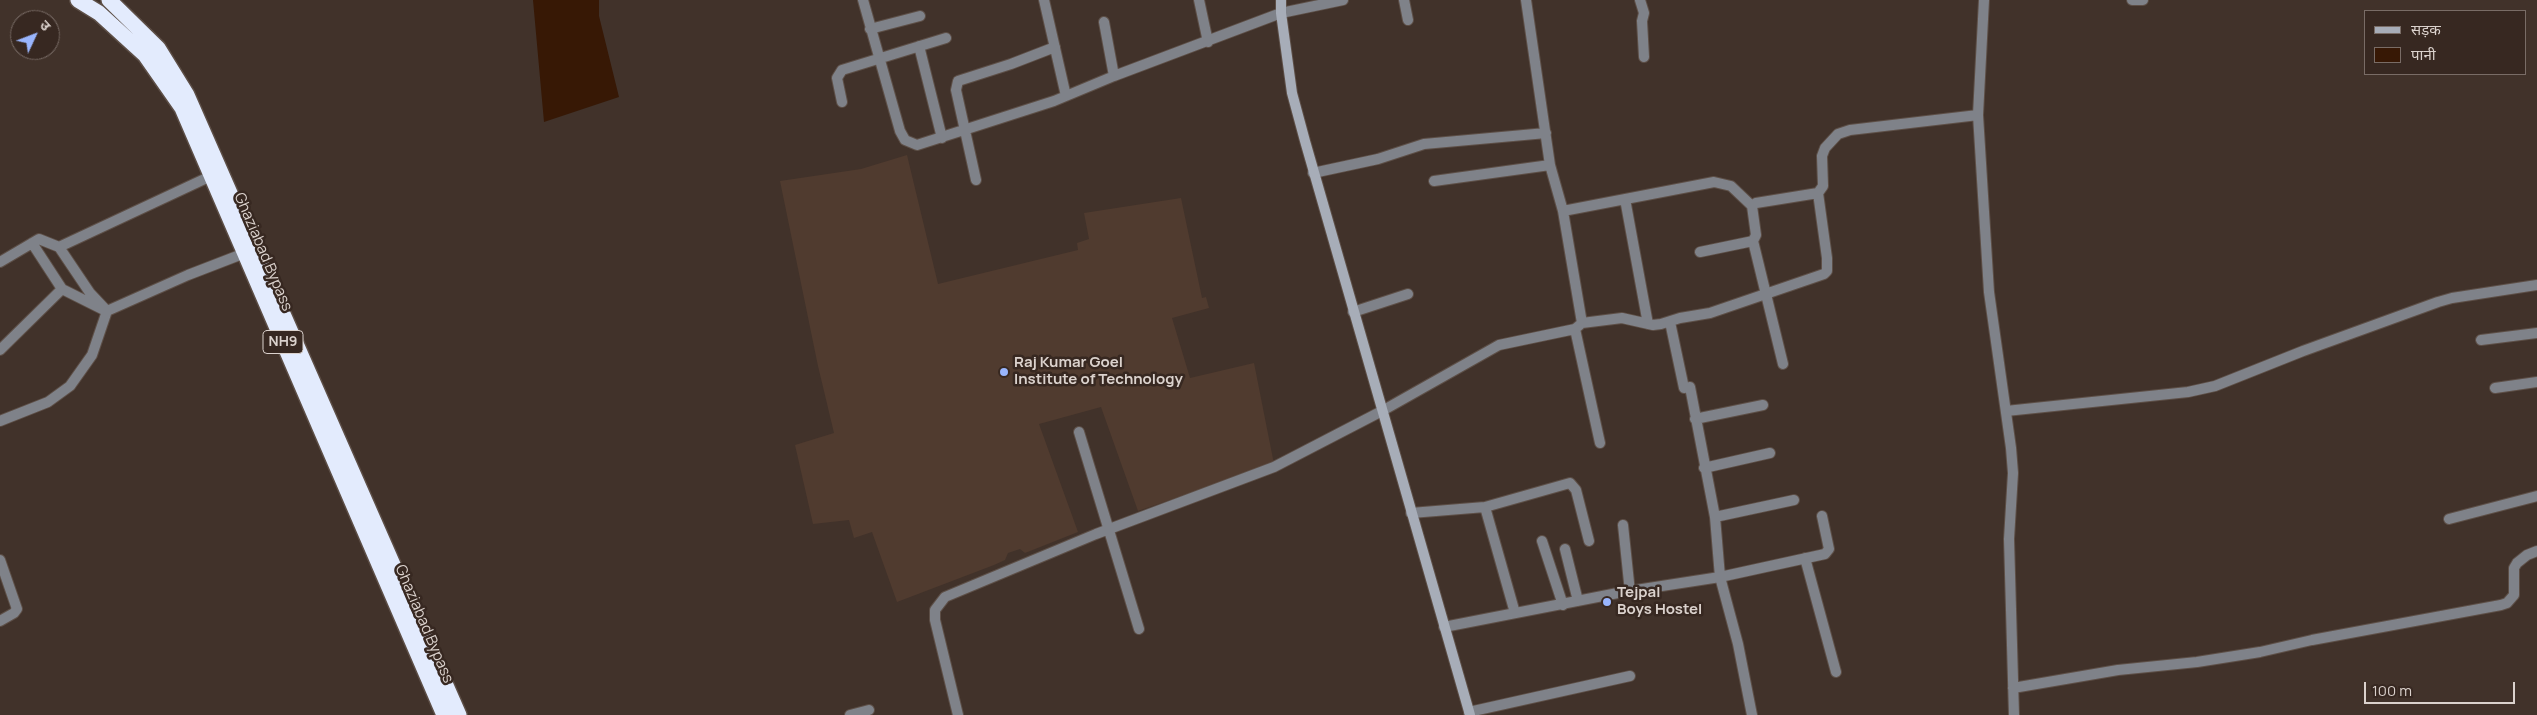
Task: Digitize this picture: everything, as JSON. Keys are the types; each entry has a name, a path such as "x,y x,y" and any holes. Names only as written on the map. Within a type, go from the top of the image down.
{"highway":[{"name":"Ghaziabad Bypass","path":"78,0 99,13 145,55 182,108 245,254 276,311 459,715"},
{"name":"Ghaziabad Bypass","path":"109,0 158,48 187,95 444,715"}],"street":[{"path":"863,0 900,131 905,140 917,145 1066,96 1281,13 1343,0"},
{"path":"1044,0 1066,96"},
{"path":"1199,0 1208,42"},
{"path":"1281,0 1281,13 1292,93 1352,312 1470,713 1630,676"},
{"path":"1404,0 1408,20"},
{"path":"1526,0 1550,165 1563,211 1579,326 1600,443"},
{"path":"1640,0 1644,13 1642,21 1644,57"},
{"path":"1984,0 1978,115 1989,292 2013,473 2009,539 2014,715"},
{"path":"2132,0 2143,0"},
{"path":"870,29 920,16"},
{"path":"1104,22 1114,76"},
{"path":"842,102 837,78 839,72 878,58 946,38"},
{"path":"919,46 942,138"},
{"path":"976,180 956,90 958,81 1055,47"},
{"path":"958,715 935,620 935,610 939,602 945,597 1109,529 1274,467 1382,411 1499,345 1622,318 1656,325 1670,322 1710,313 1824,274 1827,271 1828,258 1818,193 1823,186 1822,156 1825,148 1838,134 1850,130 1978,115"},
{"path":"1313,172 1378,159 1424,144 1546,133"},
{"path":"1434,181 1550,165"},
{"path":"59,247 211,176"},
{"path":"1563,211 1714,182 1731,186 1752,206 1756,235 1753,241 1782,364"},
{"path":"1752,206 1756,203 1818,193"},
{"path":"1625,199 1648,324"},
{"path":"0,262 39,239 59,247 90,293 107,311"},
{"path":"1700,252 1753,241"},
{"path":"32,243 62,289 107,311"},
{"path":"0,421 48,402 70,386 92,355 107,311 188,275 245,254"},
{"path":"2006,411 2188,392 2215,386 2302,351 2438,302 2452,298 2537,286"},
{"path":"0,350 62,289"},
{"path":"1352,312 1408,294"},
{"path":"1670,322 1696,418 1704,468 1715,517 1720,577 1738,644 1752,715"},
{"path":"2480,340 2537,333"},
{"path":"2495,388 2537,382"},
{"path":"1696,418 1763,405"},
{"path":"1079,432 1140,629"},
{"path":"1704,468 1770,453"},
{"path":"1411,512 1485,507 1570,483 1576,490 1589,541"},
{"path":"2449,519 2537,496"},
{"path":"1715,517 1794,500"},
{"path":"1485,507 1515,613"},
{"path":"1444,627 1578,601 1720,577 1805,558 1828,551 1822,516"},
{"path":"1623,525 1630,592"},
{"path":"1542,541 1563,605"},
{"path":"1565,549 1578,601"},
{"path":"2013,688 2118,670 2198,662 2260,652 2312,640 2502,605 2507,603 2514,595 2517,563 2526,555 2537,551"},
{"path":"1805,558 1836,672"},
{"path":"0,560 17,608 14,613 0,621"},
{"path":"850,715 869,710"}],"shaded area":[{"name":"Raj Kumar Goel Institute of Technology","path":"907,155 938,284 1078,250 1077,243 1089,239 1084,213 1181,198 1202,298 1206,297 1209,308 1172,318 1190,378 1254,363 1274,464 1138,511 1101,407 1039,424 1078,532 1025,553 1020,549 1008,553 1005,560 994,565 897,602 872,532 854,538 849,520 813,524 795,445 834,433 818,366 780,181 861,169"}],"water":[{"path":"533,0 599,0 599,16 619,97 544,122"}],"place":[{"name":"Raj Kumar Goel Institute of Technology","path":"1004,372"},
{"name":"Tejpal Boys Hostel","path":"1607,602"}]}
